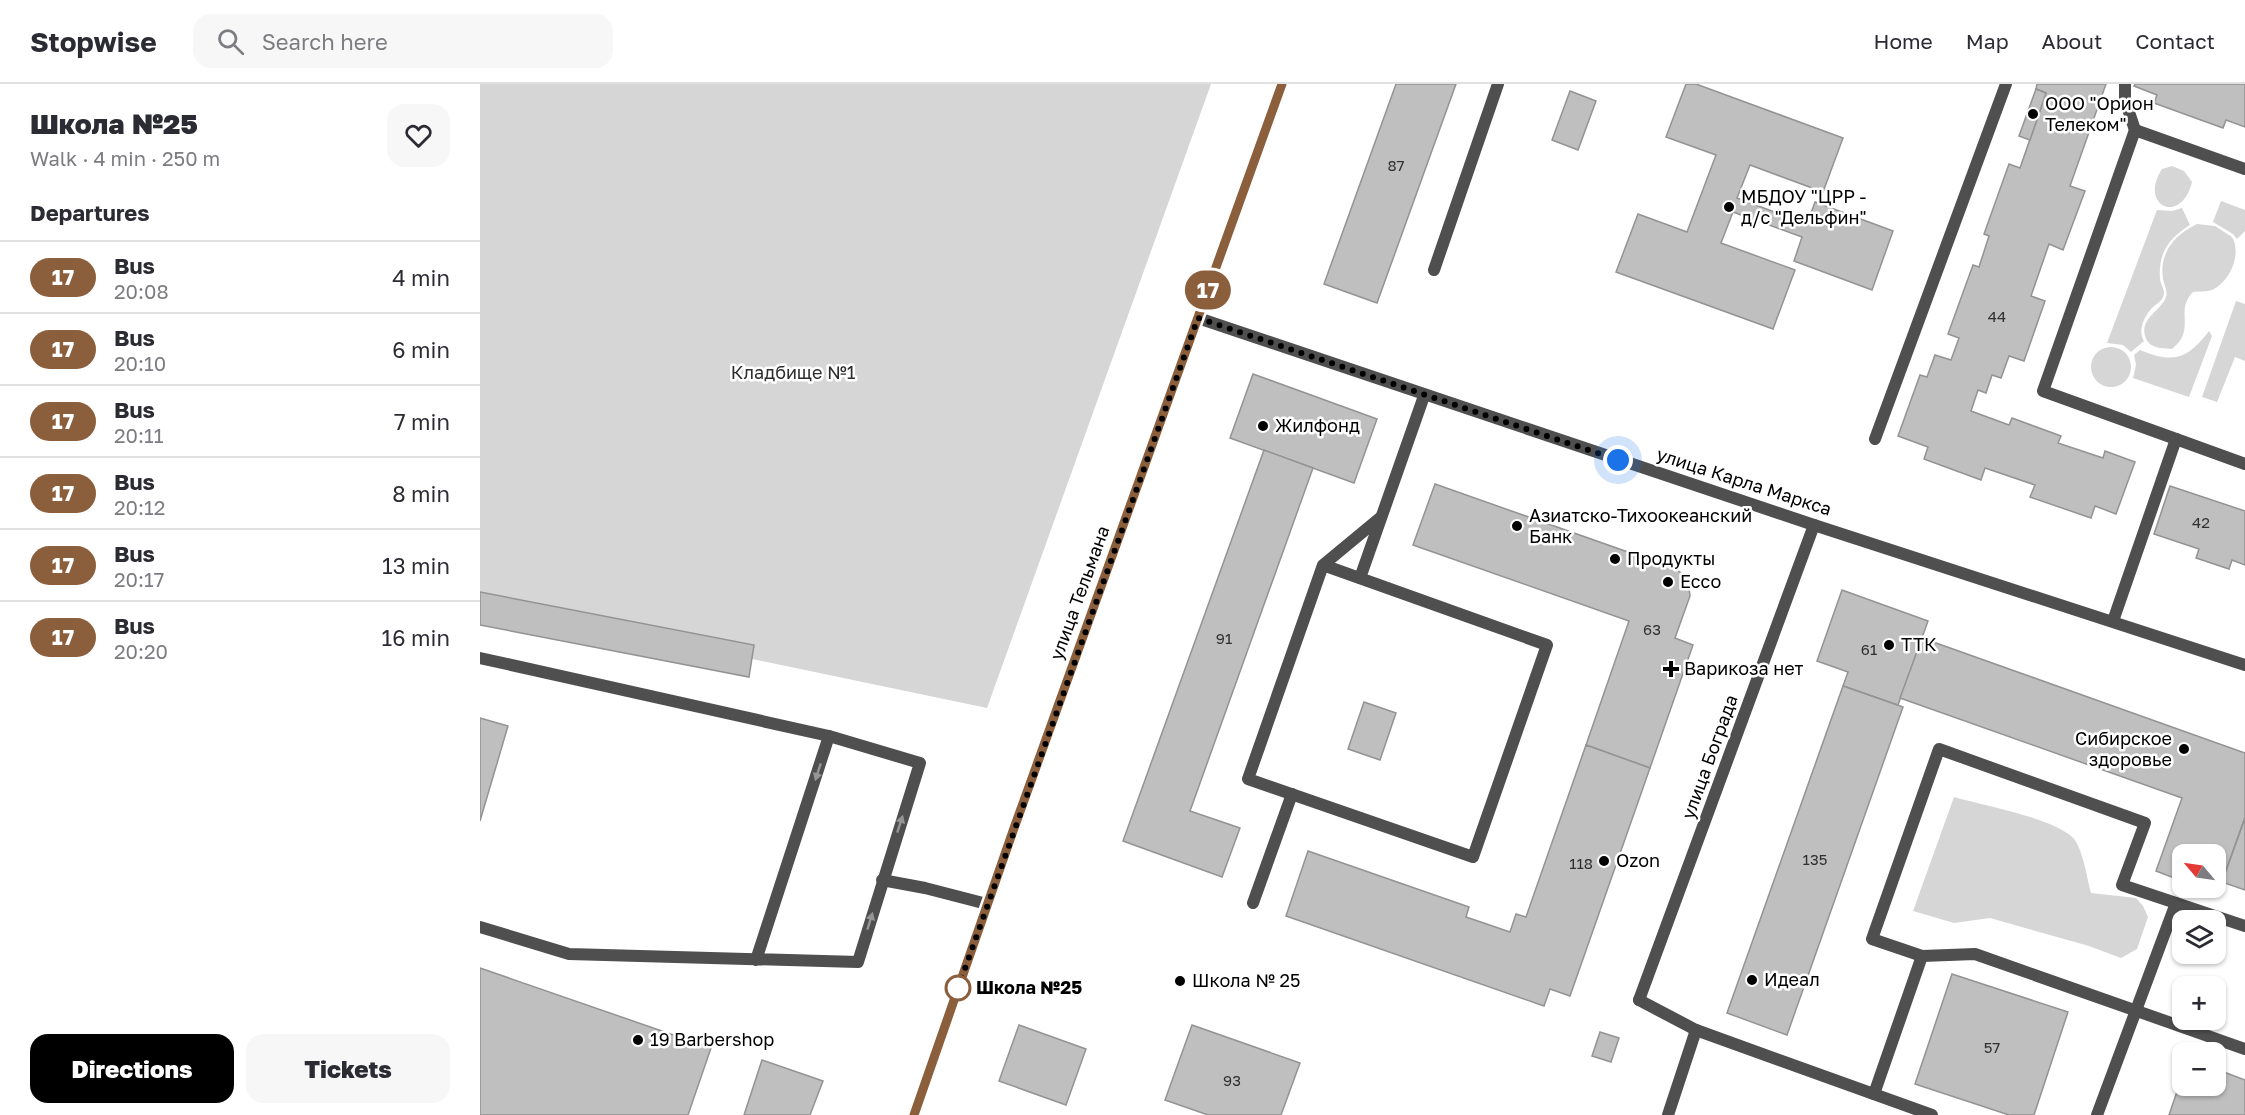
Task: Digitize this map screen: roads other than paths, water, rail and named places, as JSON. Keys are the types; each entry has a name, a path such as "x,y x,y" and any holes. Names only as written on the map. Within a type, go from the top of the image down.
{"street":[{"name":"улица Тельмана","path":"914,1115 987,904 1282,84"},
{"path":"1434,270 1498,84"},
{"path":"1875,439 2006,84"},
{"path":"2125,84 2126,100 2135,130 2043,391 2245,464"},
{"path":"2135,130 2245,169"},
{"name":"улица Карла Маркса","path":"1198,318 1424,396 2245,665"},
{"path":"1360,578 1424,396"},
{"path":"2113,621 2176,439"},
{"path":"1323,565 1547,645 1473,857 1248,779 1323,565 1381,516"},
{"name":"улица Бограда","path":"1696,1030 1639,1000 1814,525"},
{"path":"480,658 830,736 920,763 858,962 569,954 480,927"},
{"path":"756,960 830,736"},
{"path":"2245,926 2122,885 2145,823 1939,749 1872,939 1922,956 1975,954 2245,1049"},
{"path":"1253,903 1292,794"},
{"path":"882,880 987,904"},
{"path":"2097,1115 2176,903"},
{"path":"1874,1094 1922,956"},
{"path":"1668,1115 1696,1030 1932,1115"}],"place":[{"name":"ООО \"Орион Телеком\"","path":"2033,114"},
{"name":"МБДОУ \"ЦРР - д/с \"Дельфин\"","path":"1729,207"},
{"name":"Жилфонд","path":"1263,426"},
{"name":"Азиатско-Тихоокеанский Банк","path":"1517,526"},
{"name":"Продукты","path":"1615,559"},
{"name":"Ecco","path":"1668,582"},
{"name":"ТТК","path":"1889,645"},
{"name":"Варикоза нет","path":"1671,669"},
{"name":"Сибирское здоровье","path":"2184,749"},
{"name":"Ozon","path":"1604,861"},
{"name":"Идеал","path":"1752,980"},
{"name":"Школа № 25","path":"1180,981"},
{"name":"Школа №25","path":"958,988"},
{"name":"19 Barbershop","path":"638,1040"}],"park label":[{"name":"Кладбище №1","path":"793,373"}]}
